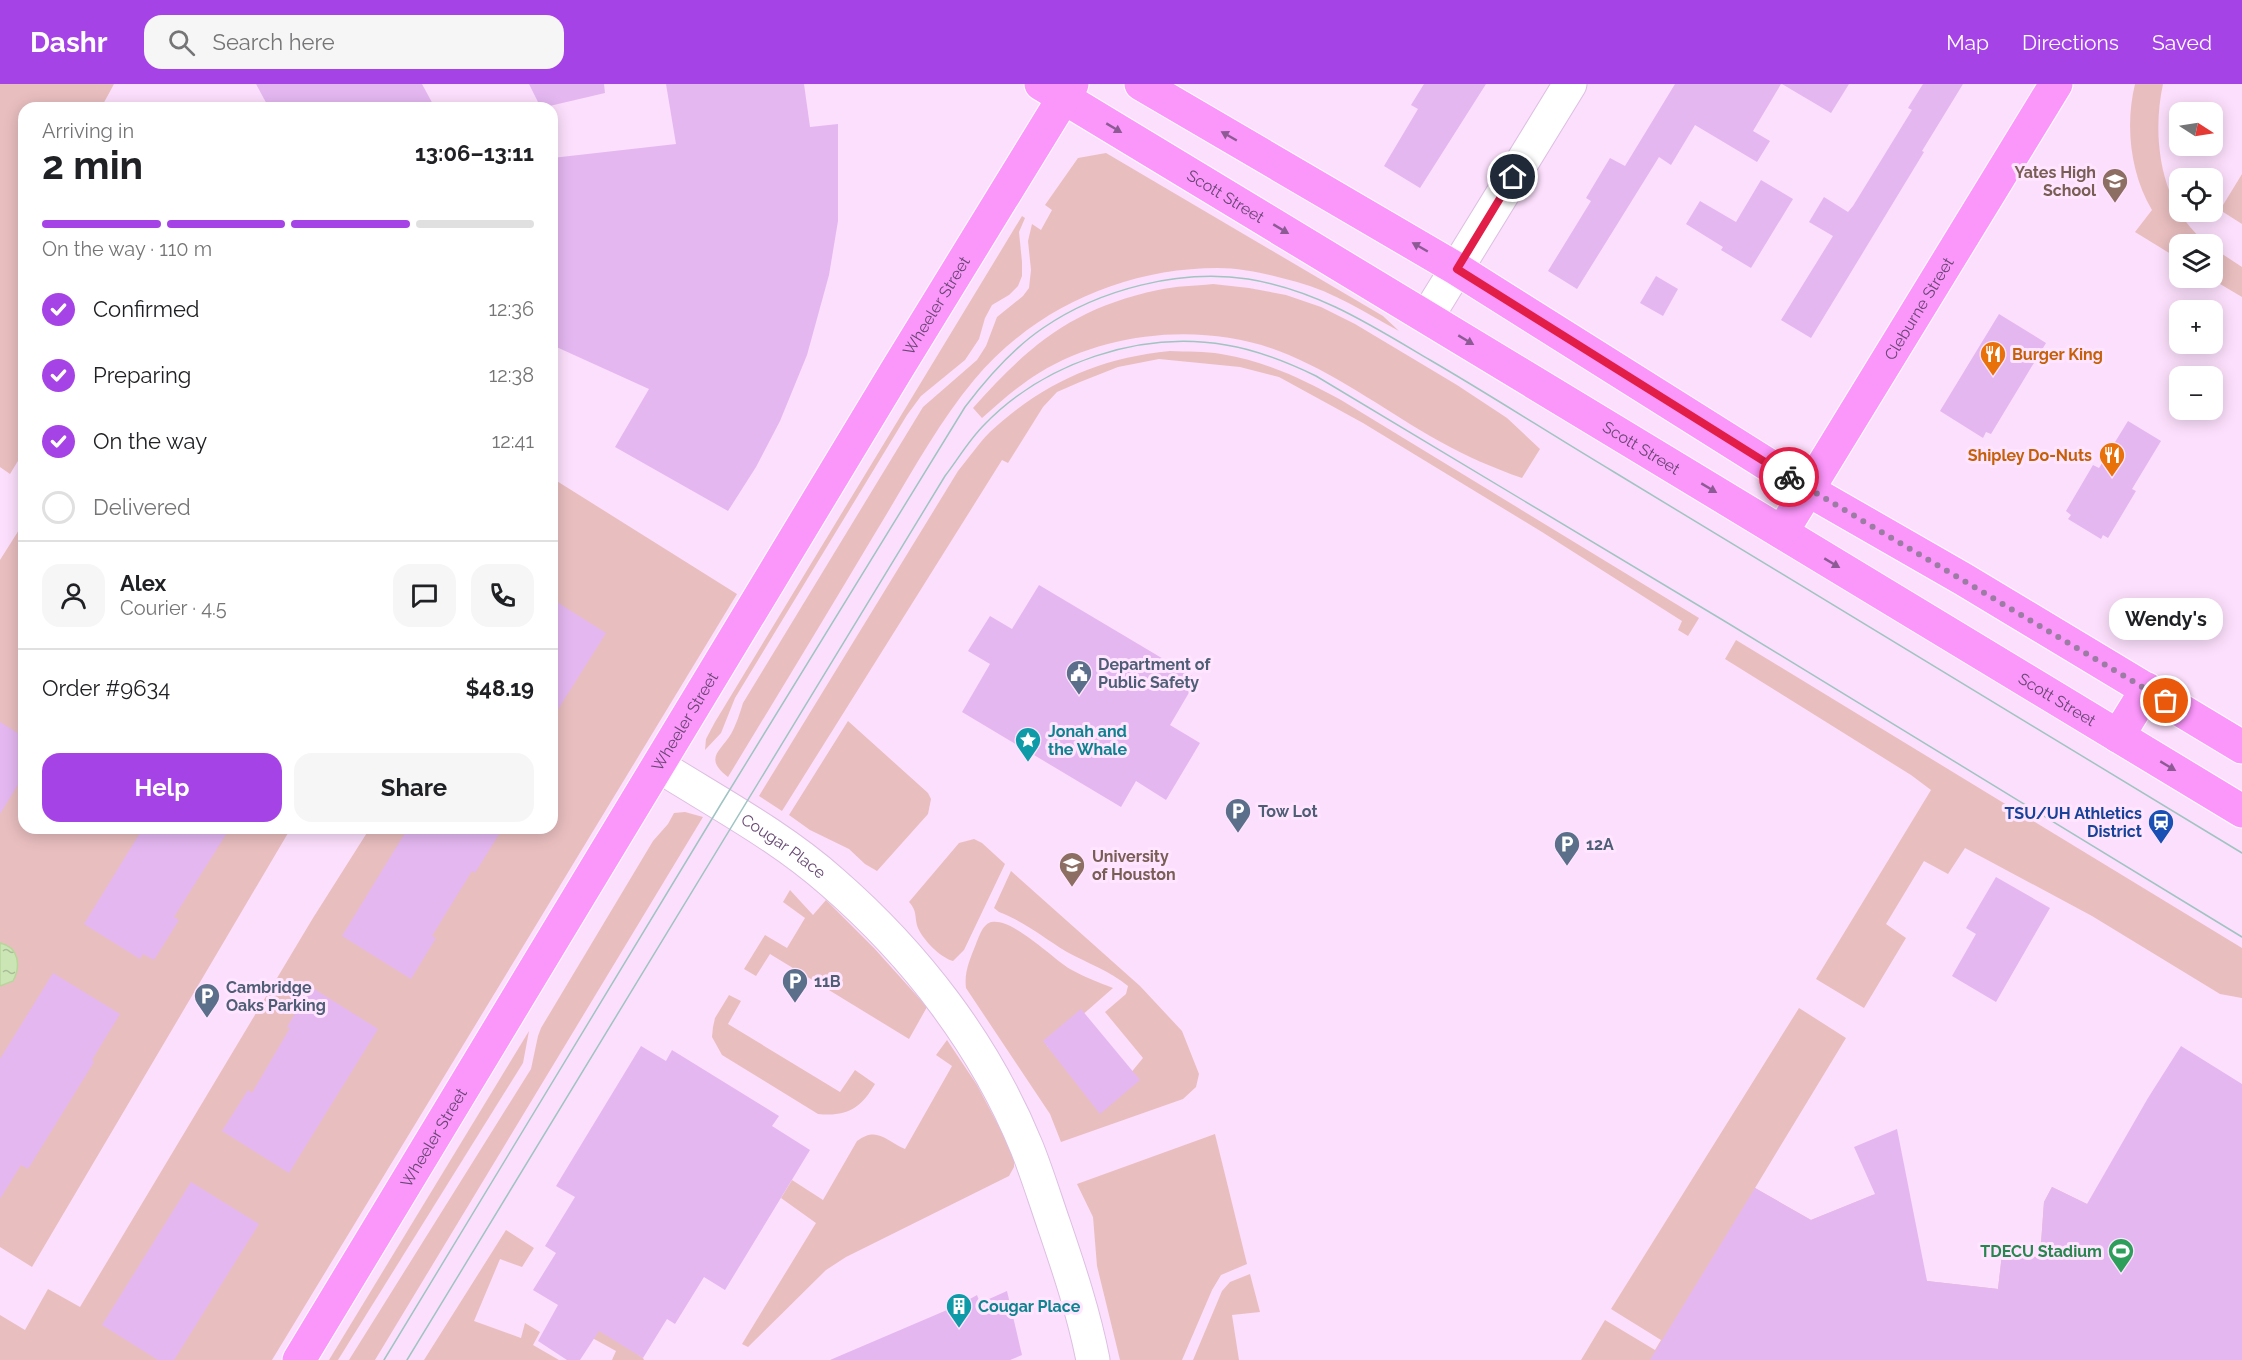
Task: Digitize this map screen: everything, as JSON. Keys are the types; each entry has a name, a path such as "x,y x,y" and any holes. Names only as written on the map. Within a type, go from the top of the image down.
{"main road":[{"path":"1140,84 1457,269 1808,489 1963,579 2242,747"},
{"name":"Cleburne Street","path":"1782,532 2056,84"},
{"name":"Scott Street","path":"1059,89 1427,317 2242,811"},
{"name":"Wheeler Street","path":"299,1360 896,371 1059,89"},
{"path":"2118,736 2147,690"}],"street":[{"path":"1427,317 1570,84"},
{"name":"Cougar Place","path":"659,766 738,813 792,850 833,883 922,971 953,1013 984,1062 1026,1147 1071,1276 1093,1360"}],"shaded area":[{"path":"0,84 114,84 104,102 18,102 18,461 10,474 0,467"},
{"path":"2135,84 2163,84 2158,127 2163,172 2169,189 2169,222 2187,222 2197,234 2169,234 2169,253 2135,232 2152,210 2134,165 2130,132"},
{"path":"1106,153 1383,316 1399,331 1350,303 1311,286 1268,274 1218,268 1149,275 1116,284 1053,313 1024,332 974,380 946,417 728,777 717,765 716,755 733,730 743,703 923,407 977,360 986,346 997,317 1023,296 1029,288 1031,270 1028,241 1032,224 1041,230 1052,210 1045,205 1078,158"},
{"path":"2242,174 2242,224 2223,212 2223,205"},
{"path":"1022,216 1025,218 1019,232 1022,276 1018,286 1009,295 992,305 985,318 979,339 965,360 921,396 907,415 735,698 721,733 705,750 706,739 715,722"},
{"path":"2223,255 2242,267 2242,297 2223,286"},
{"path":"1213,284 1286,295 1321,307 1355,324 1507,418 1540,449 1522,478 1449,446 1347,385 1289,355 1259,344 1195,335 1162,335 1129,339 1098,347 1067,358 1039,373 982,418 973,408 1034,348 1077,319 1101,307 1158,290"},
{"path":"1170,351 1209,352 1237,357 1268,366 1312,385 1341,400 1699,618 1688,636 1678,630 1682,621 1542,532 1363,423 1279,377 1240,367 1159,359 1118,367 1080,382 1057,392 1043,407 1008,463 1002,460 782,811 759,796 958,471 990,432 1030,400 1073,376 1119,360"},
{"path":"558,482 737,594 272,1360 0,1360 0,1315 25,1330 48,1289 80,1307 313,918 366,834 558,834"},
{"path":"18,532 18,834 287,834 32,1267 0,1247 0,560"},
{"path":"1736,640 2242,948 2242,998 2220,994 2092,916 1965,848 1948,874 1924,861 1886,924 1906,938 1864,1008 1816,979 1931,790 1911,775 1725,659"},
{"path":"848,721 928,793 931,799 928,814 877,871 865,864 849,849 810,830 789,815"},
{"path":"685,812 703,817 375,1360 349,1360 531,1069 541,1028 653,841 668,824 674,813"},
{"path":"974,839 982,843 1005,864 964,950 953,961 938,952 924,938 918,928 914,909 909,902 959,843"},
{"path":"1011,871 1140,986 1182,1031 1199,1074 1196,1087 1183,1099 1061,1142 1050,1114 966,988 970,960 986,925 992,922 1011,927 1070,969 1113,988 1047,1046 1102,1108 1143,1058 1105,1012 1126,994 1128,986 994,908"},
{"path":"790,890 813,915 826,900 874,948 927,1007 909,1039 770,954 756,976 744,969 765,935 787,948 805,918 783,902"},
{"path":"729,995 741,1001 728,1024 840,1092 855,1070 875,1084 870,1092 858,1105 845,1112 818,1114 722,1055 712,1037 713,1027 715,1018"},
{"name":"TDECU Stadium","path":"1799,1008 1846,1038 1755,1188 1811,1220 1873,1195 1927,1281 1998,1289 2002,1254 2040,1257 2044,1202 2052,1187 2087,1204 2242,1360 1581,1360 1605,1320 1655,1350 1661,1340 1611,1309"},
{"path":"529,1031 523,1063 338,1360 329,1360"},
{"path":"947,1040 977,1085 1005,1138 1014,1159 1014,1167 1009,1176 846,1257 826,1270 748,1347 742,1344 816,1223 781,1198 792,1180 823,1200 857,1141 870,1135 876,1135 905,1149 952,1066 936,1055"},
{"path":"1215,1134 1247,1264 1221,1275 1212,1290 1182,1360 1120,1360 1097,1266 1093,1217 1077,1184"},
{"path":"506,1230 534,1248 522,1267 500,1259 474,1321 521,1338 525,1323 540,1332 533,1345 559,1360 424,1360"},
{"path":"1250,1274 1260,1312 1232,1315 1239,1360 1193,1360 1222,1291 1230,1282"},
{"path":"584,1315 644,1360 612,1360 616,1351 576,1329"}],"water":[{"path":"0,943 15,953 17,969 13,981 0,986"}],"building":[{"path":"256,84 422,84 432,102 266,102"},
{"path":"529,84 604,84 605,93 558,104 558,102 538,102"},
{"path":"666,84 804,84 810,127 838,124 838,221 829,275 807,355 780,421 756,467 728,511 615,447 649,389 558,348 558,157 676,144"},
{"path":"1424,84 1486,84 1420,188 1384,166 1418,109 1411,105"},
{"path":"1675,84 1781,84 1753,131 1770,141 1757,162 1695,125 1671,165 1659,157 1577,289 1548,271 1591,201 1586,198 1610,158 1625,166"},
{"path":"1782,84 1849,84 1831,113"},
{"path":"1923,84 1963,84 1811,338 1781,320 1833,236 1809,222 1824,197 1848,212 1853,206 1912,110 1908,108"},
{"path":"1761,180 1793,199 1751,268 1721,250 1723,247 1686,224 1700,201 1736,222"},
{"path":"1656,276 1678,289 1663,316 1640,303"},
{"name":"Burger King","path":"1999,314 2046,343 1991,434 1986,432 1983,438 1940,411"},
{"name":"Shipley Do-Nuts","path":"2128,421 2161,441 2132,489 2136,491 2108,538 2103,535 2101,539 2068,519 2071,515 2066,511 2093,465 2099,468"},
{"name":"Department of Public Safety","path":"1039,585 1197,679 1170,725 1200,743 1166,800 1136,781 1121,807 962,712 990,664 968,651 990,616 1012,629"},
{"path":"558,603 606,633 558,709"},
{"path":"0,722 18,733 18,785 0,814"},
{"path":"139,834 226,834 174,917 179,920 154,960 143,954 140,959 84,924"},
{"path":"404,834 499,834 475,873 472,871 432,936 436,938 411,979 342,936"},
{"path":"1996,877 2050,908 1996,1002 1952,976 1976,934 1966,928"},
{"path":"53,973 120,1014 92,1060 94,1062 28,1169 21,1165 0,1199 0,1059"},
{"path":"311,987 378,1029 289,1173 222,1131 248,1090 252,1093"},
{"path":"1081,1009 1140,1080 1100,1114 1043,1041"},
{"path":"641,1046 666,1061 672,1050 779,1116 772,1126 810,1150 725,1290 704,1277 675,1324 667,1319 643,1358 599,1331 580,1360 567,1360 538,1341 558,1305 533,1290 556,1253 545,1246 575,1197 556,1186"},
{"name":"TDECU Stadium","path":"2181,1046 2242,1084 2242,1360 1650,1360 1755,1188 1811,1220 1875,1194 1854,1147 1897,1129 1927,1281 1998,1289 2002,1254 2040,1258 2044,1202 2052,1187 2087,1204"},
{"path":"191,1182 259,1224 174,1360 158,1360 102,1325"},
{"name":"Cougar Place","path":"1007,1291 1022,1355 1010,1360 830,1360 977,1295 980,1303"}],"tram line":[{"path":"384,1360 965,407 1001,365 1043,328 1089,302 1141,285 1195,277 1248,279 1297,291 1343,310 1476,387 2242,853"},
{"path":"407,1360 945,476 968,443 1008,403 1035,384 1064,368 1127,347 1160,342 1226,345 1272,357 1316,376 1726,622 2242,937"}],"way so far":[{"path":"1789,477 2166,701"}],"place":[{"name":"Yates High School","path":"2115,204"},
{"name":"Burger King","path":"1993,377"},
{"name":"Shipley Do-Nuts","path":"2112,478"},
{"name":"Department of Public Safety","path":"1079,696"},
{"name":"Wendy's","path":"2166,701"},
{"name":"Jonah and the Whale","path":"1028,763"},
{"name":"Tow Lot","path":"1238,834"},
{"name":"TSU/UH Athletics District","path":"2161,845"},
{"name":"12A","path":"1567,867"},
{"name":"University of Houston","path":"1072,888"},
{"name":"11B","path":"795,1004"},
{"name":"Cambridge Oaks Parking","path":"207,1019"},
{"name":"TDECU Stadium","path":"2121,1274"},
{"name":"Cougar Place","path":"959,1329"}],"route":[{"path":"1513,177 1457,269 1789,477"}]}
